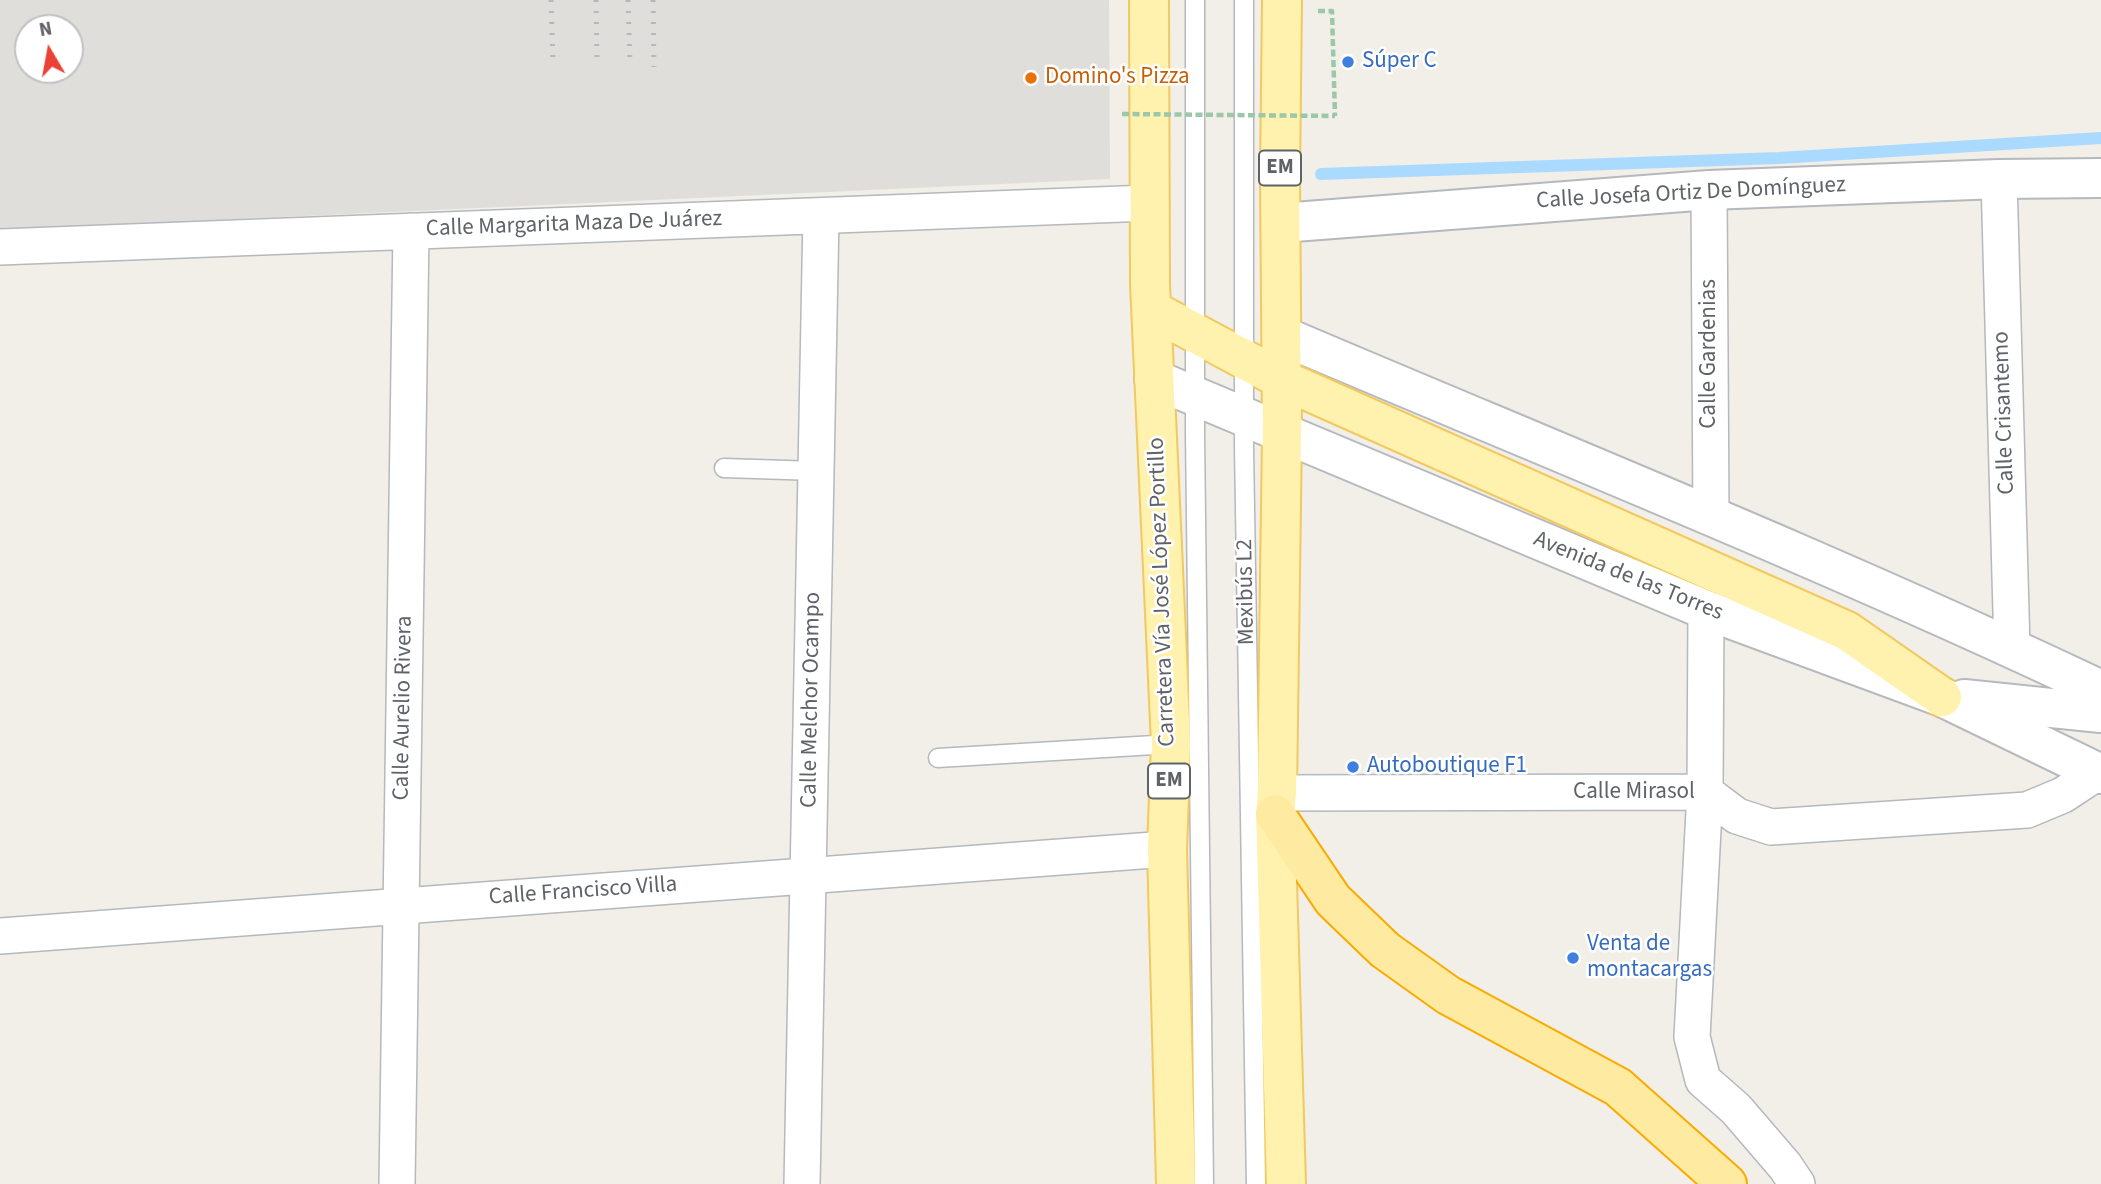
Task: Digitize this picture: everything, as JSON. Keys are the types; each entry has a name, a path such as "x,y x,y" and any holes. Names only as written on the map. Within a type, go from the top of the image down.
{"highway":[{"path":"1276,803 1333,900 1385,950 1448,995 1618,1087 1727,1184"}],"main road":[{"name":"Carretera Vía José López Portillo","path":"1150,0 1149,203 1154,379 1171,744 1167,849 1176,1184"},
{"name":"EM","path":"1282,5 1283,336 1276,803 1286,1184"},
{"name":"Calle Josefa Ortiz De Domínguez","path":"1281,223 1709,190 1999,179 2101,178"},
{"path":"1152,310 1281,379 1847,631 1942,697 2101,713"},
{"path":"1283,336 1711,517 2012,648 2101,690"},
{"name":"Avenida de las Torres","path":"1154,379 1706,610 1942,697 2099,773"}],"street":[{"name":"Calle Crisantemo","path":"1999,179 2012,648"},
{"name":"Calle Gardenias","path":"1709,190 1711,517"},
{"name":"Calle Margarita Maza De Juárez","path":"0,247 1149,203"},
{"name":"Calle Melchor Ocampo","path":"802,1184 821,216"},
{"name":"Calle Aurelio Rivera","path":"397,1184 411,231"},
{"path":"1706,610 1706,792 1692,1037 1703,1080 1736,1109 1797,1184"},
{"name":"Calle Mirasol","path":"1276,803 1706,792 1737,816 1771,827 2027,810 2063,795 2099,773"},
{"name":"Calle Francisco Villa","path":"0,936 1167,849"}],"lane":[{"path":"1195,0 1195,397 1204,1184"},
{"name":"Mexibús L2","path":"1244,0 1244,418 1256,1184"},
{"path":"724,468 817,471"},
{"path":"937,758 1171,744"}],"path":[{"path":"1122,114 1335,116 1332,11 1282,5"}],"shaded area":[{"path":"0,0 1109,0 1110,179 0,230"}],"waterway":[{"path":"1321,174 1779,158 2101,138"}],"railway":[{"path":"551,0 553,62"},
{"path":"596,0 597,64"},
{"path":"628,0 630,65"},
{"path":"653,0 654,67"}],"place":[{"name":"Súper C","path":"1348,62"},
{"name":"Domino's Pizza","path":"1031,78"},
{"name":"Autoboutique F1","path":"1353,767"},
{"name":"Venta de montacargas","path":"1573,958"}]}
